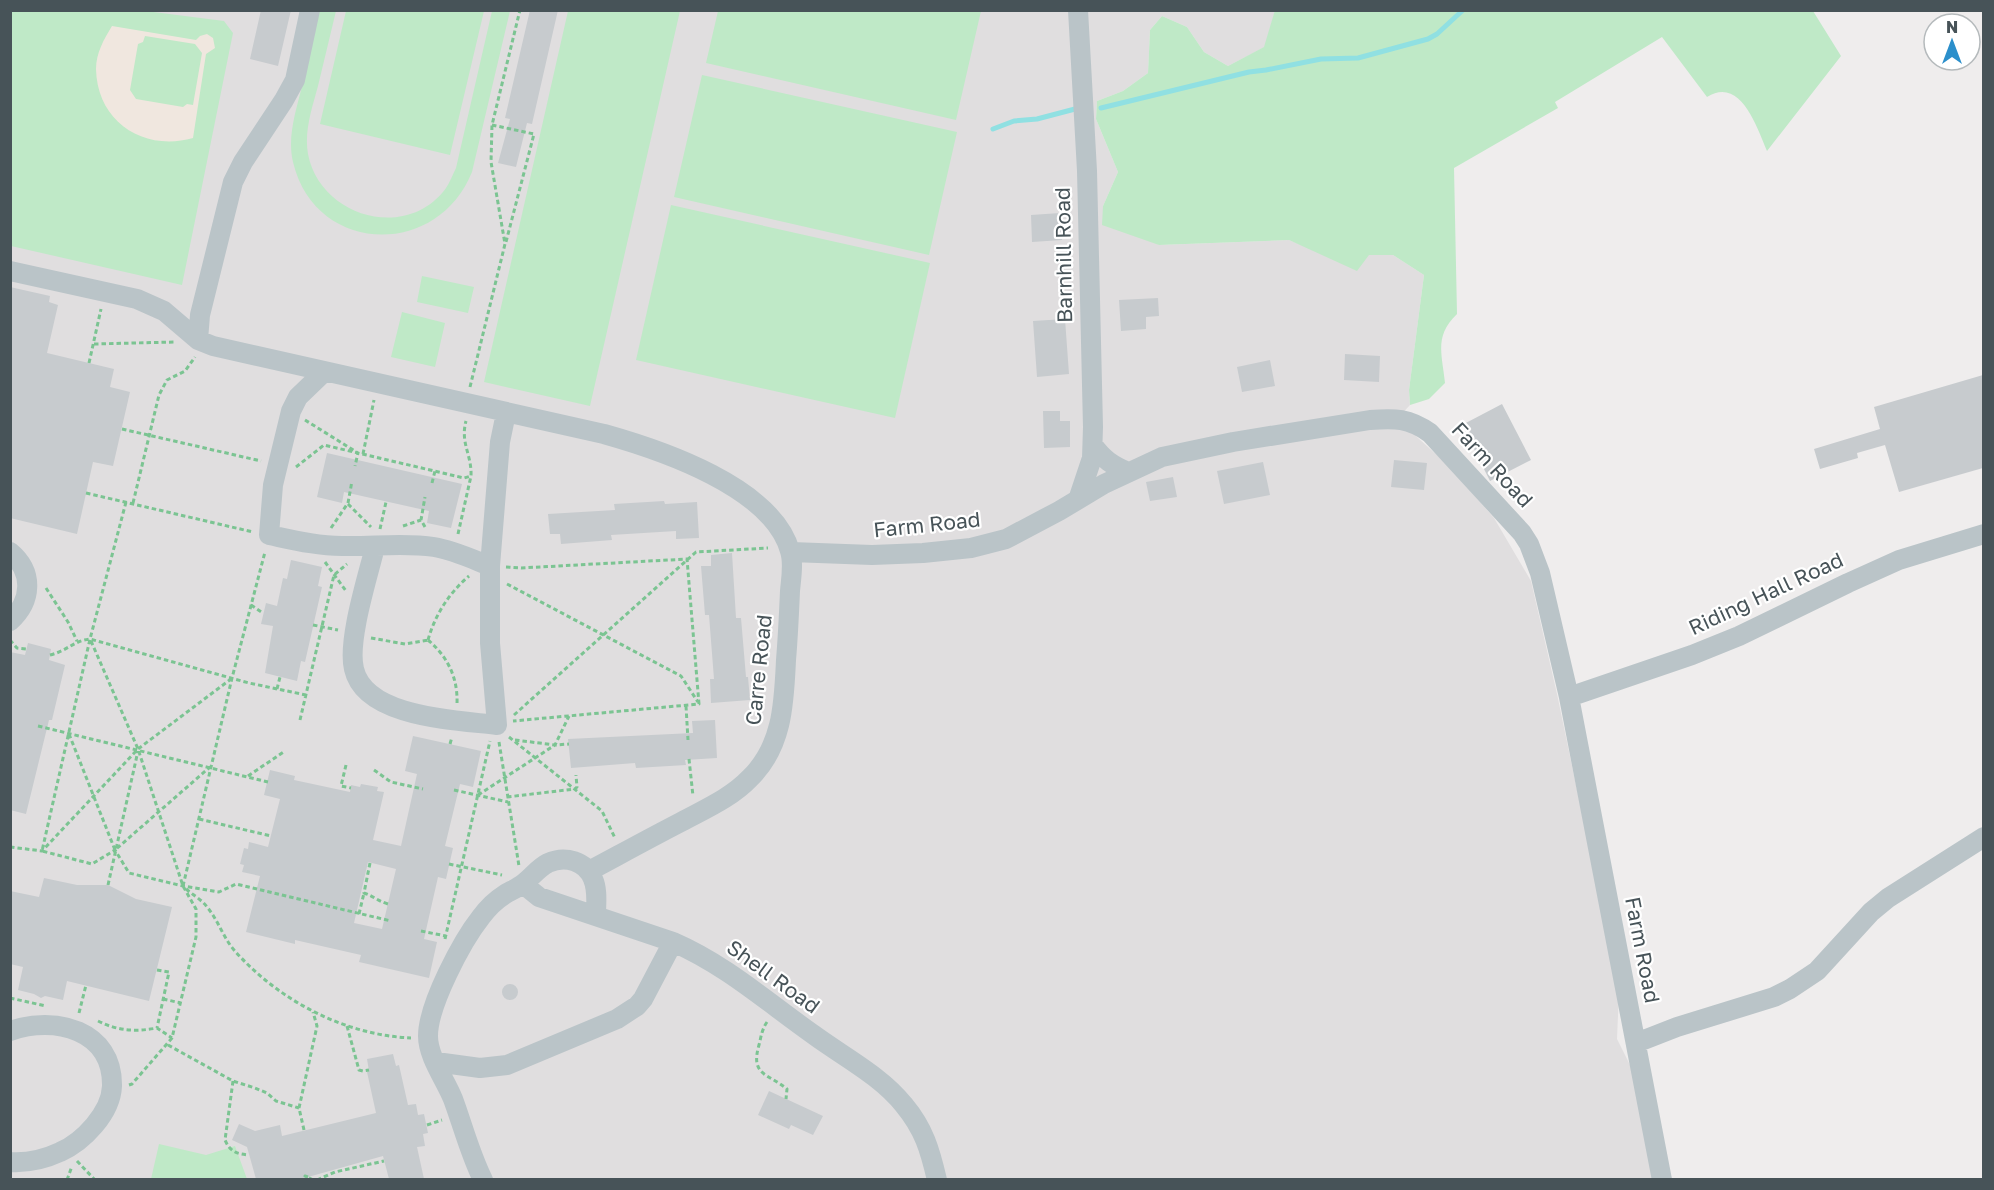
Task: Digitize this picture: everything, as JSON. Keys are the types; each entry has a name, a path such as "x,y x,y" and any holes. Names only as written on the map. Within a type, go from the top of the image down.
{"street":[{"path":"198,340 203,304 233,182 243,162 295,80 310,10"},
{"name":"Barnhill Road","path":"1078,10 1087,171 1093,445 1088,474 1079,497"},
{"path":"10,271 151,304 198,340 213,346 604,434 645,446 675,457 724,481 746,495 768,514 782,532 791,552"},
{"path":"324,372 298,397 291,411 273,485 269,535 329,545 375,547 410,544 445,550 490,566"},
{"path":"375,547 357,621 353,651 354,669 359,682 368,694 402,711 497,725 490,643 490,566 500,442 506,413"},
{"name":"Farm Road","path":"791,552 872,555 971,548 1006,539 1059,511 1079,497 1162,457 1233,442 1370,420 1390,419 1416,423 1430,433 1510,518 1529,544 1540,573 1569,697 1662,1179"},
{"path":"1093,445 1113,466 1128,472"},
{"name":"Riding Hall Road","path":"1569,697 1692,655 1739,636 1899,560 1983,534"},
{"path":"10,552 23,565 28,585 24,605 10,621"},
{"name":"Carre Road","path":"589,871 726,798 751,778 765,758 780,729 785,692 791,552"},
{"path":"1636,1043 1677,1027 1774,997 1790,989 1817,971 1871,912 1888,898 1983,837"},
{"path":"483,1179 475,1164 453,1100 428,1039 429,1019 465,940 482,916 502,896 523,884 549,862 564,859 576,861 589,871 594,881 596,915"},
{"name":"Shell Road","path":"523,884 539,897 673,942 721,966 865,1071 903,1104 926,1137 937,1179"},
{"path":"436,1062 480,1068 507,1065 617,1019 637,1006 643,999 673,942"},
{"path":"10,1031 36,1025 59,1025 80,1020 86,1034 100,1046 110,1067 112,1088 105,1110 88,1132 69,1147 47,1156 10,1162"}],"path":[{"path":"506,244 491,162 492,125 520,10"},
{"path":"445,550 471,476 471,467 463,437 468,404 534,134 492,125"},
{"path":"89,363 104,292"},
{"path":"94,344 198,340 196,356 192,364 185,371 167,380 159,395 133,504"},
{"path":"355,466 361,453 378,384"},
{"path":"291,411 361,453"},
{"path":"122,429 278,465"},
{"path":"273,485 324,445 435,471 464,477 471,476"},
{"path":"432,483 435,471"},
{"path":"86,493 269,535 232,678 183,886"},
{"path":"425,497 421,519 445,550"},
{"path":"42,851 90,639 126,502"},
{"path":"348,504 378,535 386,502"},
{"path":"443,946 489,743 497,725 514,715 696,552 763,547 791,552"},
{"path":"456,720 457,686 454,677 444,658 428,640 436,617 453,592 474,573 490,566 521,568 687,559"},
{"path":"687,559 699,704"},
{"path":"300,720 334,575 350,562"},
{"path":"490,566 503,582 681,676 699,704"},
{"path":"54,600 77,641"},
{"path":"251,605 263,614"},
{"path":"90,639 138,749 183,886 196,909 196,937 172,1038 132,1084 112,1088"},
{"path":"50,655 63,652 77,641 90,639 232,678 306,695"},
{"path":"10,640 17,648 27,649"},
{"path":"277,689 280,677"},
{"path":"42,851 138,749 232,678"},
{"path":"497,725 520,720 699,704"},
{"path":"686,705 688,740"},
{"path":"478,795 555,745 569,715"},
{"path":"497,725 602,811 622,853"},
{"path":"497,725 523,884"},
{"path":"38,726 268,782"},
{"path":"69,732 115,850 129,873 219,892 236,884 392,921"},
{"path":"513,740 555,745 569,744"},
{"path":"108,885 138,749"},
{"path":"248,776 285,751"},
{"path":"689,759 694,815"},
{"path":"346,765 341,786 351,788"},
{"path":"10,847 42,851 92,864 115,850 211,767"},
{"path":"374,770 391,782 423,789"},
{"path":"575,789 577,787 576,775"},
{"path":"454,790 508,800 575,789"},
{"path":"199,819 271,836"},
{"path":"359,914 370,863"},
{"path":"449,864 506,876 523,884"},
{"path":"183,886 208,907 232,947 247,964 273,986 314,1012 373,1034 428,1039"},
{"path":"364,893 379,902 388,903"},
{"path":"421,931 465,940"},
{"path":"157,970 169,972 157,1028"},
{"path":"80,1020 86,985"},
{"path":"163,999 181,1003"},
{"path":"777,1009 764,1025 756,1054 756,1063 764,1075 786,1089 786,1099"},
{"path":"304,1130 299,1108 317,1026 314,1012"},
{"path":"94,1019 110,1027 135,1032 157,1028 172,1038"},
{"path":"347,1026 359,1070 369,1070"},
{"path":"168,1045 233,1081 267,1093 276,1101 299,1108"},
{"path":"233,1081 225,1140 228,1149 237,1154 249,1155"},
{"path":"67,1179 75,1159 94,1179"},
{"path":"308,1177 305,1176 315,1179 384,1161"}],"shaded area":[{"path":"10,11 1275,11 1265,47 1228,66 1204,52 1187,27 1162,16 1150,30 1148,73 1123,91 1097,101 1096,119 1118,172 1103,206 1159,245 1289,240 1319,252 1393,255 1424,275 1409,390 1410,405 1397,419 1449,466 1494,518 1531,581 1619,991 1617,1039 1633,1071 1654,1179 11,1179"}],"green space":[{"path":"138,10 224,21 233,33 182,285 11,246 11,11"},
{"path":"718,10 981,11 956,120 706,63"},
{"path":"1275,10 1813,11 1841,56 1767,151 1753,118 1738,99 1729,93 1719,92 1707,97 1662,37 1555,102 1558,108 1454,168 1457,314 1442,338 1441,354 1445,383 1429,399 1410,405 1409,390 1424,275 1393,255 1369,255 1357,271 1289,240 1159,245 1102,225 1103,206 1118,172 1096,119 1097,101 1123,91 1148,73 1150,30 1162,16 1187,27 1204,52 1228,66 1264,47"},
{"path":"319,11 336,11 309,120 308,154 316,176 329,193 347,207 367,215 388,218 410,214 429,205 446,188 456,168 492,11 510,11 472,172 455,200 432,220 406,232 378,234 350,229 325,215 306,193 293,162 291,143 295,114"},
{"path":"346,11 484,11 450,155 320,124"},
{"path":"568,11 680,11 590,406 484,382"},
{"path":"702,75 957,132 929,255 674,197"},
{"path":"671,205 930,263 895,418 636,360"},
{"path":"422,276 474,287 468,313 417,302"},
{"path":"402,312 445,323 435,367 391,357"},
{"path":"159,1144 206,1155 235,1146 247,1179 151,1179"}],"sand":[{"path":"112,26 196,40 207,34 213,38 215,48 206,54 193,138 157,141 126,129 114,118 98,88 96,69 103,41","holes":["145,36 195,44 202,53 193,105 187,104 183,107 136,99 130,90 138,44 143,42"]}],"building":[{"path":"261,10 291,10 278,66 250,59"},
{"path":"530,10 558,10 532,124 527,123 516,167 498,163 510,119 505,118"},
{"path":"1060,213 1062,240 1032,242 1031,215"},
{"path":"10,287 50,296 49,302 58,305 47,353 114,369 110,387 130,392 113,466 93,462 77,534 10,518"},
{"path":"1158,298 1159,316 1146,317 1146,329 1121,331 1119,300"},
{"path":"1065,319 1069,374 1037,377 1033,321"},
{"path":"1345,354 1380,356 1379,382 1344,380"},
{"path":"1270,360 1275,386 1242,392 1237,367"},
{"path":"1983,375 1983,468 1899,492 1885,445 1857,453 1858,458 1820,469 1814,449 1880,429 1874,407"},
{"path":"1502,404 1531,460 1490,481 1462,425"},
{"path":"1043,411 1060,411 1060,421 1070,421 1070,447 1044,448"},
{"path":"327,453 462,484 451,528 427,523 429,511 344,492 342,503 317,497"},
{"path":"1394,460 1427,463 1424,490 1391,487"},
{"path":"1263,462 1270,495 1224,504 1217,471"},
{"path":"1173,477 1177,497 1150,501 1146,482"},
{"path":"664,501 665,504 697,502 699,538 676,539 676,531 611,535 612,540 561,544 560,534 550,534 548,514 615,510 614,504"},
{"path":"732,553 736,618 741,618 750,700 711,703 710,679 714,679 709,615 705,615 701,566 711,566 711,555"},
{"path":"291,560 322,567 318,586 322,587 305,662 301,661 297,681 265,673 273,626 261,624 266,603 277,606 283,578 287,579"},
{"path":"28,643 51,649 49,660 65,665 26,814 10,810 10,652 25,655"},
{"path":"715,720 717,758 685,760 686,765 636,768 635,763 571,768 568,739 693,733 692,721"},
{"path":"413,736 481,751 473,787 460,784 445,846 453,848 446,879 438,877 424,939 437,942 429,978 359,962 361,955 295,940 295,944 246,932 260,876 242,872 244,865 240,864 244,848 248,849 249,842 268,847 280,799 264,795 270,770 295,776 294,780 350,792 351,785 378,787 377,791 384,792 373,840 401,846 417,774 405,771","holes":["368,862 396,869 382,929 354,923"]},
{"path":"44,878 77,885 108,885 136,899 172,907 149,1001 67,981 63,1000 45,996 41,998 18,990 23,967 10,964 10,891 39,897"},
{"path":"510,984 518,992 510,1000 502,992"},
{"path":"393,1054 396,1066 399,1065 408,1105 416,1104 418,1115 424,1114 428,1133 423,1134 425,1146 417,1147 424,1179 389,1179 383,1156 308,1177 309,1179 256,1179 247,1147 232,1140 239,1124 255,1131 280,1125 282,1136 376,1113 367,1072 369,1071 367,1059"},
{"path":"769,1091 823,1116 813,1135 791,1125 789,1129 758,1115"}],"waterway":[{"path":"1101,108 1249,72 1321,59 1358,58 1428,39 1437,34 1463,10"},
{"path":"993,129 1014,121 1037,119 1075,109"}]}
